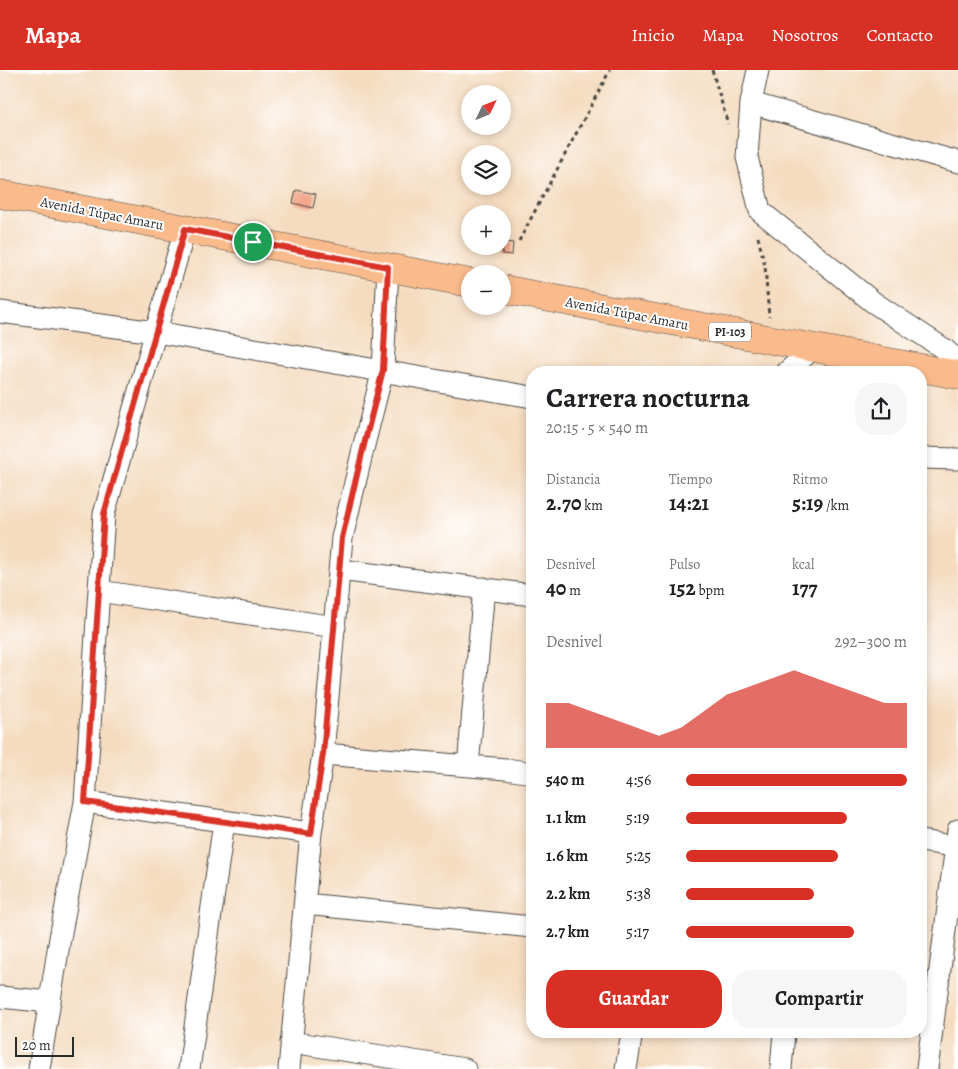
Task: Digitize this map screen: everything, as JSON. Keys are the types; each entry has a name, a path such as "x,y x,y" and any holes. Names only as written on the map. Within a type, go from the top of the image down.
{"main road":[{"name":"Avenida Túpac Amaru","path":"0,194 461,281"},
{"name":"Avenida Túpac Amaru","path":"511,291 813,348 872,366"},
{"name":"Avenida Túpac Amaru","path":"927,372 958,375"}],"street":[{"path":"758,70 751,102 748,157 760,212 873,302 944,349 958,361"},
{"path":"751,102 958,162"},
{"path":"39,1069 85,802 104,514 185,229"},
{"path":"289,1069 311,834 323,754 342,538 383,370 388,267"},
{"path":"0,312 156,332 526,396"},
{"path":"794,366 813,348"},
{"path":"927,458 958,460"},
{"path":"340,570 526,593"},
{"path":"468,766 484,588"},
{"path":"99,591 334,627"},
{"path":"323,754 526,772"},
{"path":"85,802 311,834"},
{"path":"189,1069 224,822"},
{"path":"927,841 957,841 927,1069"},
{"path":"305,904 526,926"},
{"path":"0,997 50,1002"},
{"path":"626,1069 631,1038"},
{"path":"781,1069 784,1038"},
{"path":"291,1042 465,1069"}],"path":[{"path":"519,241 610,70"}],"building":[{"path":"296,190 316,194 313,208 293,203"},
{"path":"511,243 513,243 511,255"}],"route":[{"path":"185,229 253,242 388,267 383,370 342,538 323,754 311,834 85,802 104,514 185,229"}]}
